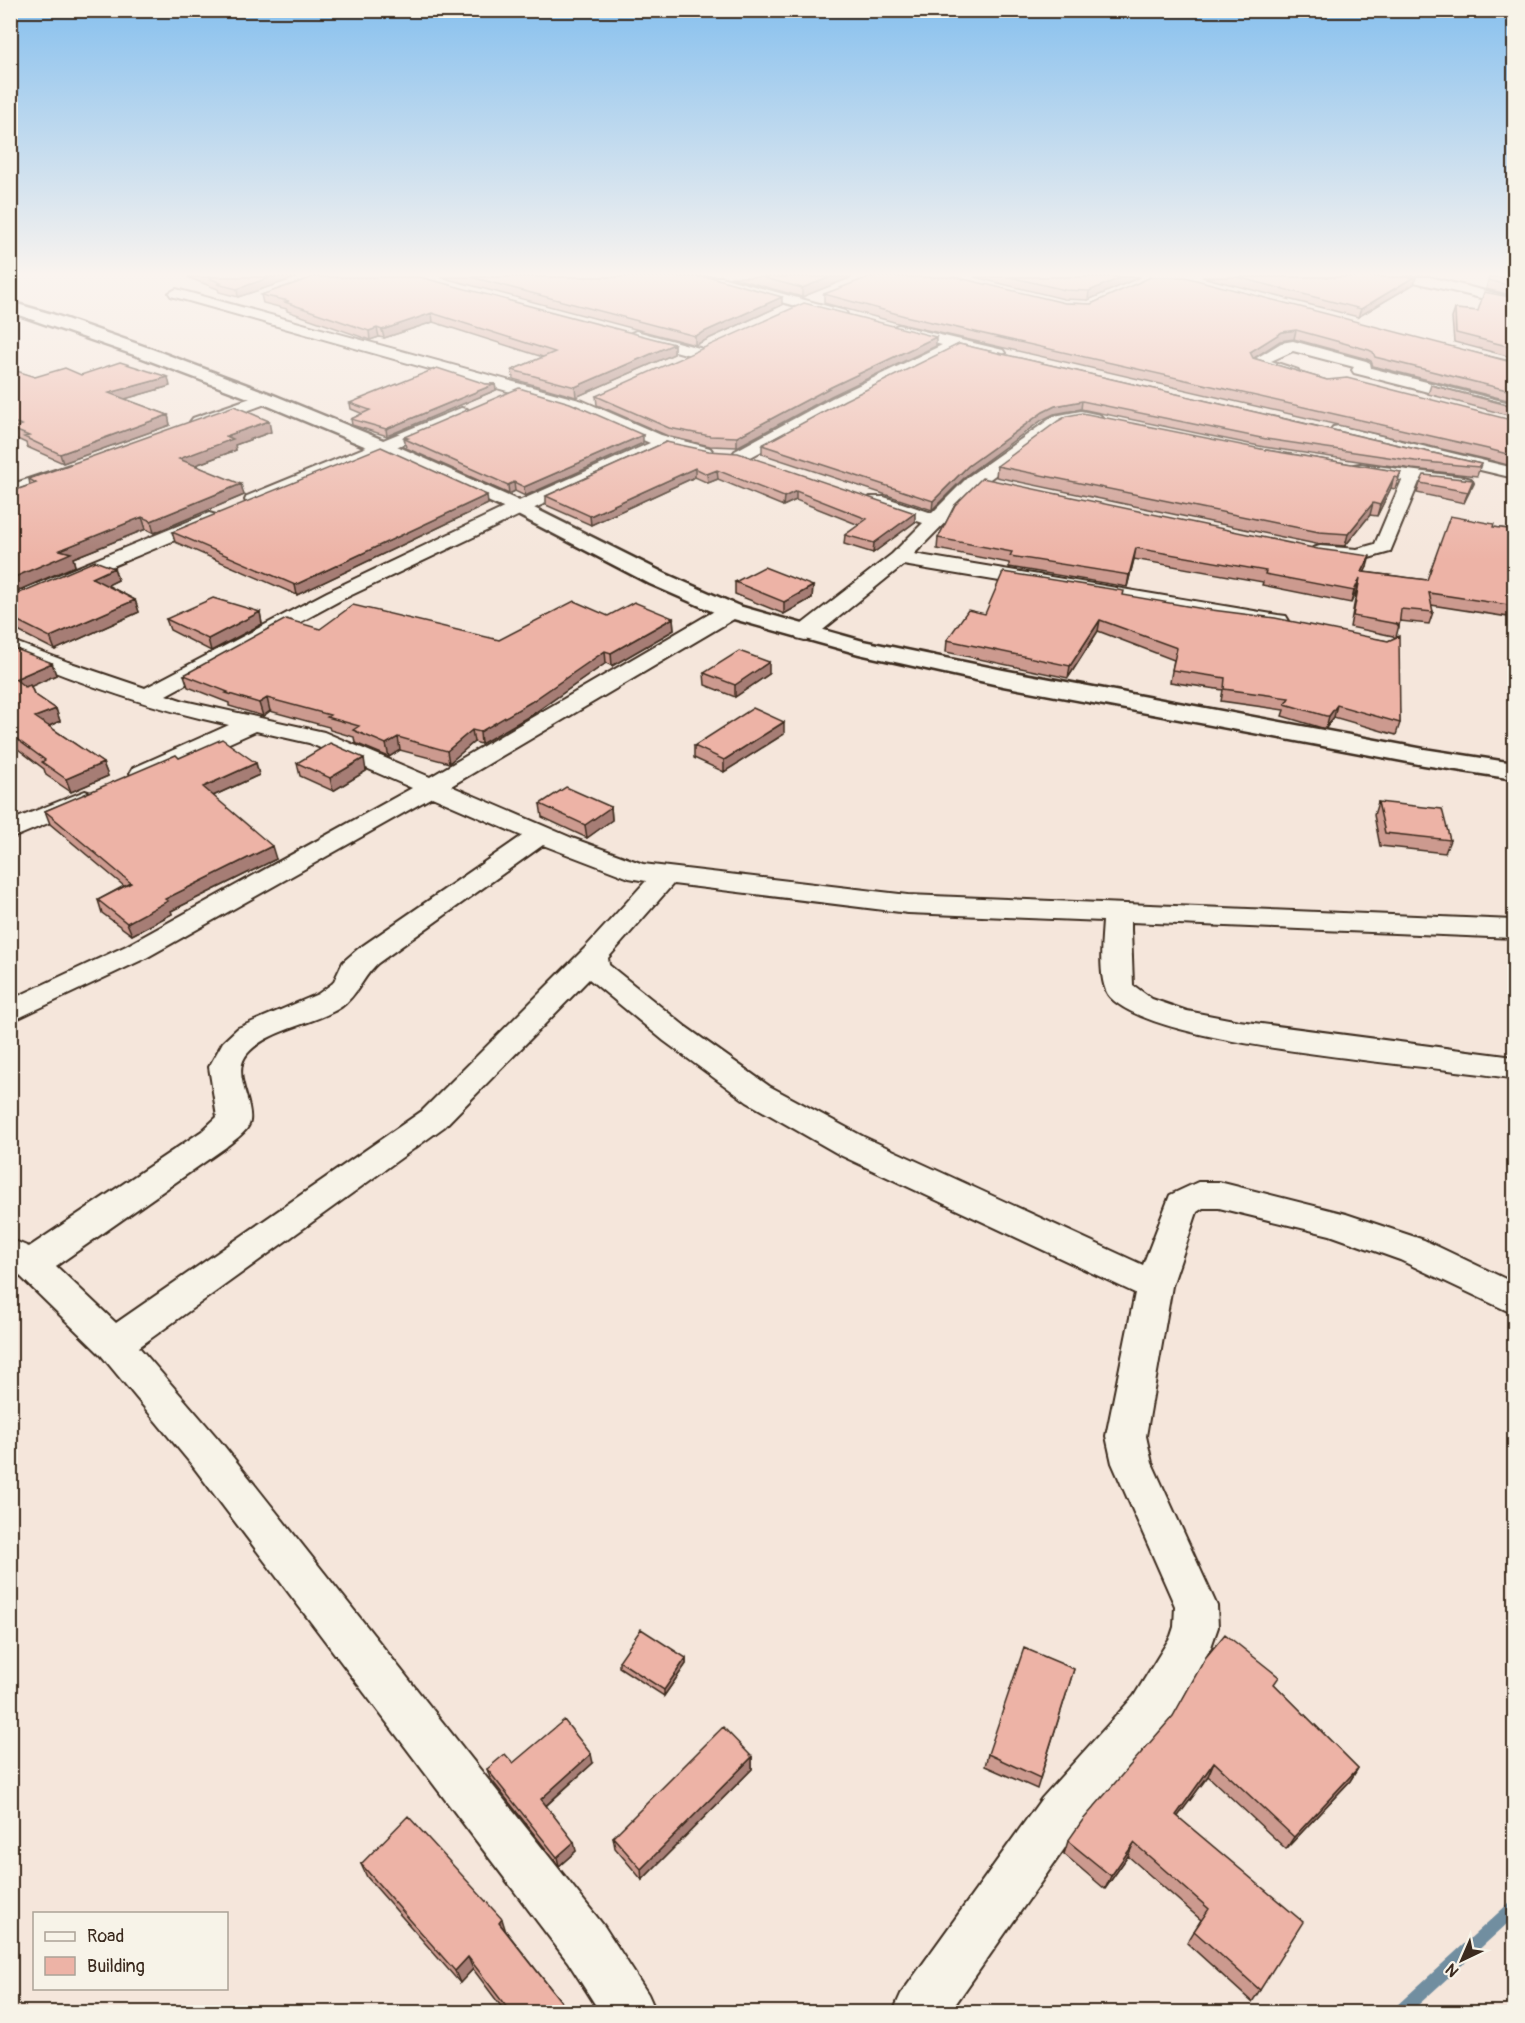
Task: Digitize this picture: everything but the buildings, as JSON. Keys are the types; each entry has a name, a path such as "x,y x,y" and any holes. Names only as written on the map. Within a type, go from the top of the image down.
{"street":[{"path":"193,371 265,398 381,446 519,508 658,579 731,611 805,633 1002,678 1424,757 1515,771"},
{"path":"456,371 577,405 664,442 710,453 741,455 763,462"},
{"path":"741,455 838,402 900,371"},
{"path":"1290,371 1305,376"},
{"path":"1358,371 1345,380 1515,424"},
{"path":"1366,371 1515,409"},
{"path":"498,398 519,389"},
{"path":"1444,406 1458,395"},
{"path":"577,405 598,396"},
{"path":"187,426 265,398"},
{"path":"10,603 477,406"},
{"path":"805,633 899,558 976,480 1060,420 1081,416 1113,423"},
{"path":"1324,428 1515,473"},
{"path":"148,696 334,596 664,442"},
{"path":"10,492 88,463"},
{"path":"1344,466 1412,477 1515,486"},
{"path":"1305,550 1358,555 1383,548 1412,477"},
{"path":"976,480 999,485"},
{"path":"860,495 936,521"},
{"path":"899,558 1219,610 1296,625"},
{"path":"10,1012 136,952 433,786 731,611"},
{"path":"10,646 60,667 178,706 316,737 541,834 639,872 908,904 1515,929"},
{"path":"10,831 254,723"},
{"path":"541,834 368,956 353,969 345,988 329,1001 249,1035 234,1049 225,1067 234,1121 214,1140 21,1258 114,1344 206,1453 586,1944 630,2013"},
{"path":"114,1344 433,1119 594,956 666,875"},
{"path":"1117,913 1119,988 1127,999 1142,1008 1197,1023 1261,1035 1515,1068"},
{"path":"594,956 593,963 599,972 675,1034 758,1094 852,1146 1154,1286"},
{"path":"919,2013 1059,1815 1150,1712 1189,1647 1196,1627 1196,1606 1140,1484 1126,1436 1154,1286 1182,1204 1198,1195 1219,1195 1334,1223 1412,1250 1515,1299"}],"waterway":[{"path":"1400,2012 1514,1908"}]}
